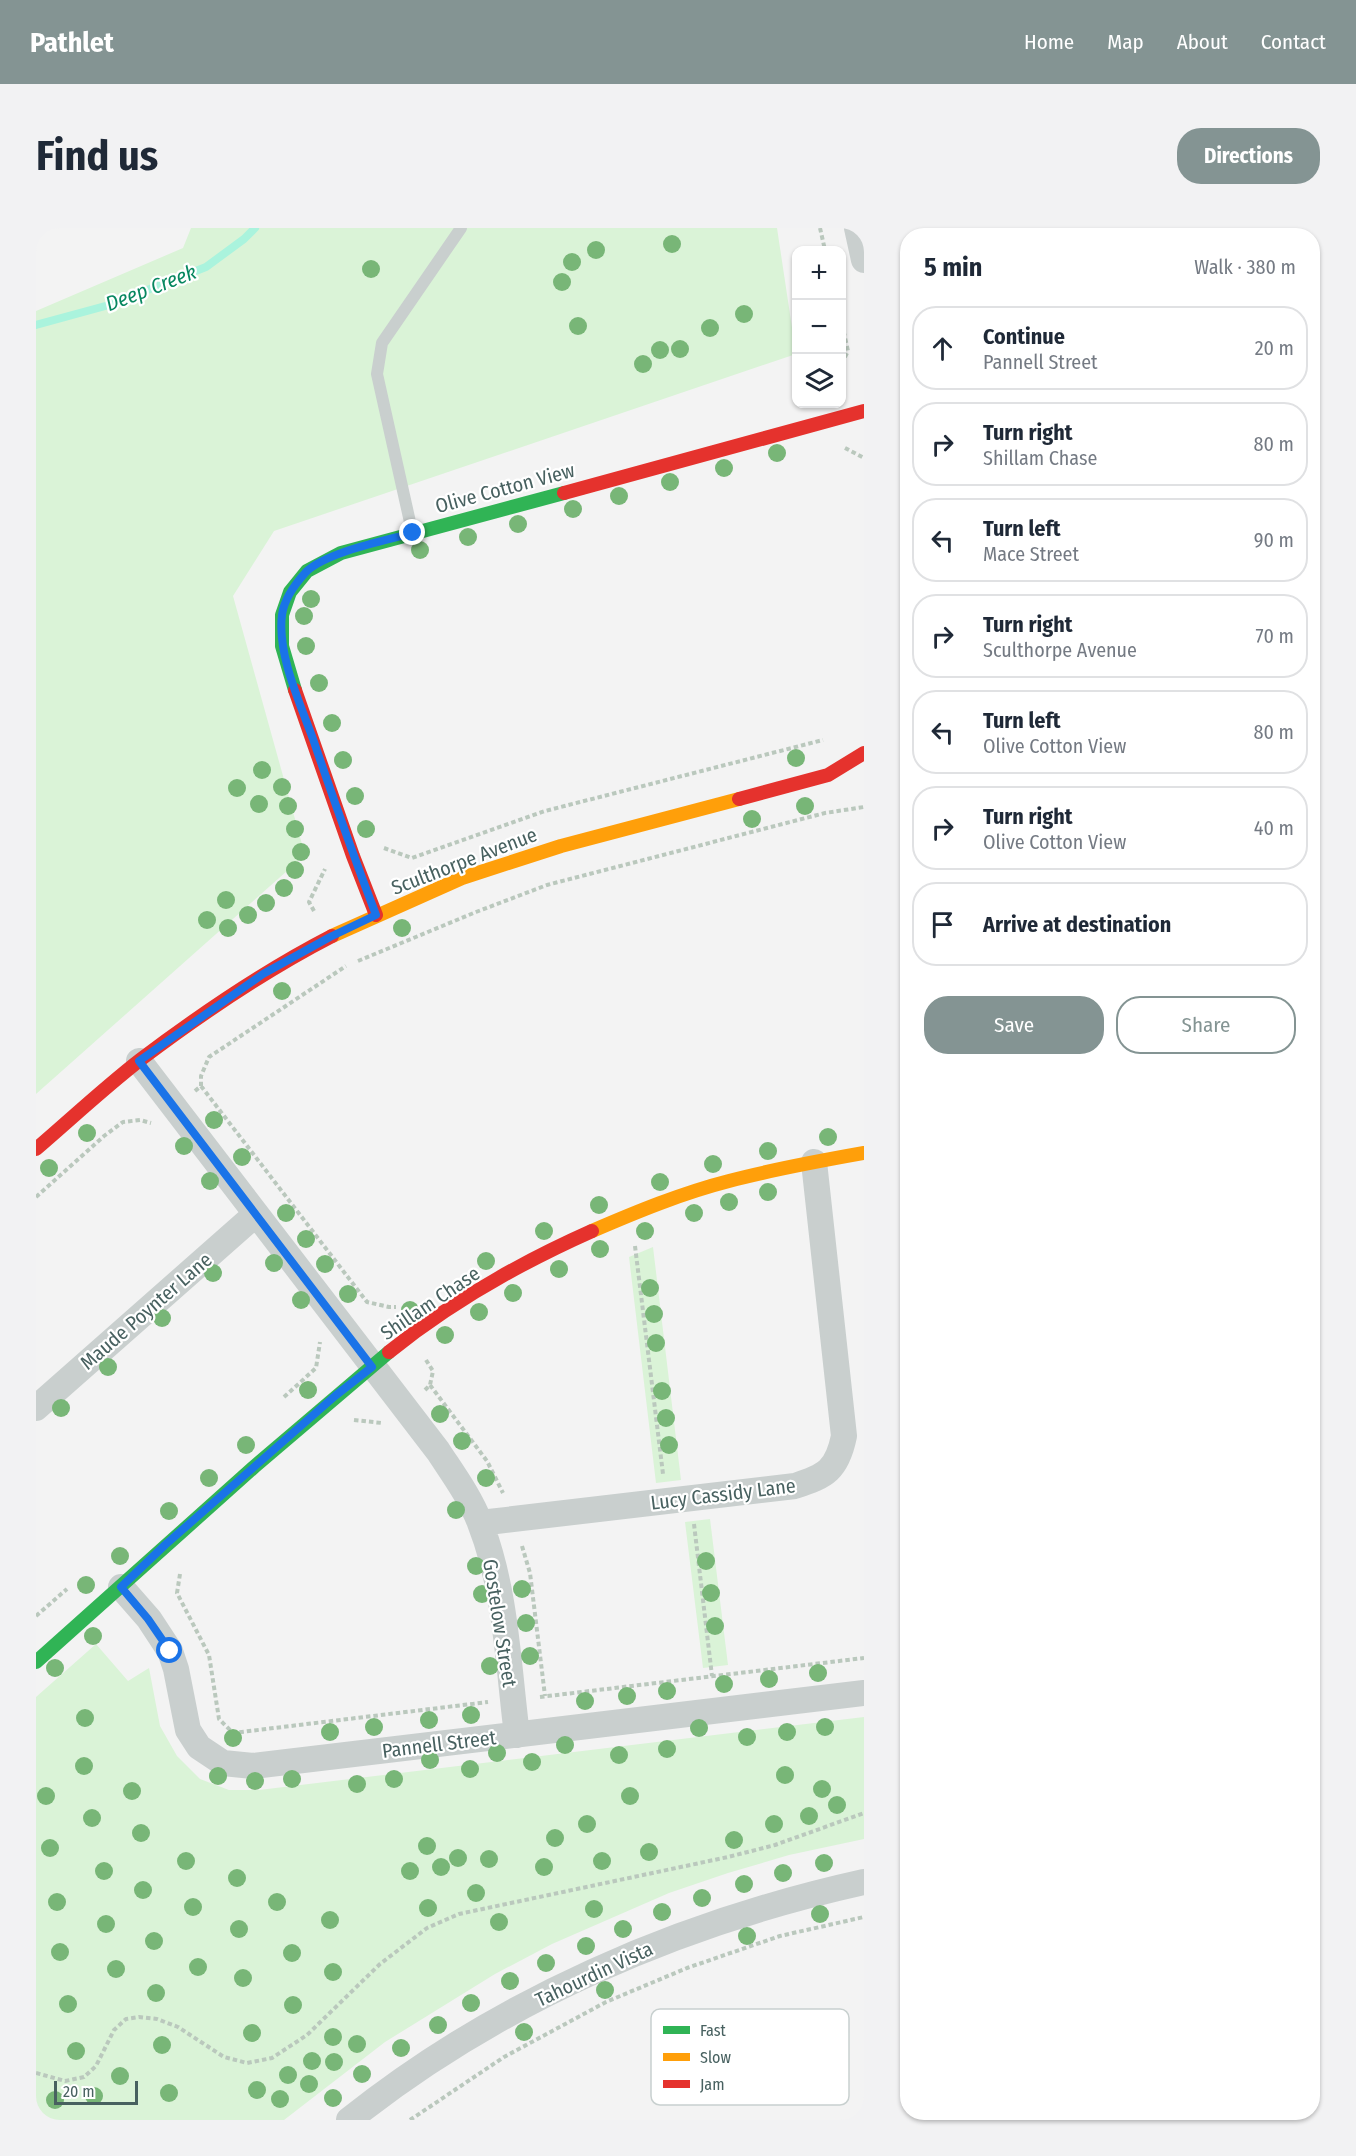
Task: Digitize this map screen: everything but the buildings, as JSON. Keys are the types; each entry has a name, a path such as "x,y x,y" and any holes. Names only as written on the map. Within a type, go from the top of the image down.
{"street":[{"path":"857,228 864,260"},
{"name":"Olive Cotton View","path":"376,915 353,856 282,646 282,615 290,592 307,571 341,553 864,411"},
{"name":"Sculthorpe Avenue","path":"36,1149 139,1061 263,974 376,915 462,878 561,846 828,775 864,753"},
{"name":"Sculthorpe Avenue","path":"828,775 855,777"},
{"name":"Gostelow Street","path":"139,1061 438,1451 470,1501 480,1523 497,1580 517,1735"},
{"name":"Shillam Chase","path":"36,1662 335,1396 460,1301 549,1252 618,1220 710,1187 814,1162 864,1153"},
{"name":"Lucy Cassidy Lane","path":"480,1523 795,1486 813,1480 830,1470 840,1455 844,1436 814,1162"},
{"name":"Maude Poynter Lane","path":"36,1408 256,1214"},
{"name":"Pannell Street","path":"121,1587 148,1619 170,1651 176,1669 188,1730 199,1747 223,1763 253,1766 864,1693"},
{"name":"Tahourdin Vista","path":"349,2120 380,2096 464,2040 553,1991 620,1959 680,1935 763,1907 864,1882"}],"lane":[{"path":"413,533 377,374 382,344 461,228"}],"path":[{"path":"820,228 824,246"},
{"path":"346,966 547,885 825,813 864,807"},
{"path":"201,1086 367,1302"},
{"path":"626,1249 645,1242"},
{"path":"635,1245 663,1477"},
{"path":"282,1398 316,1368 321,1338"},
{"path":"430,1385 433,1371 425,1360 435,1354"},
{"path":"694,1521 712,1676"},
{"path":"182,1565 177,1593 209,1655 219,1719 232,1733 864,1658"},
{"path":"36,1616 70,1587"},
{"path":"483,1692 484,1703"},
{"path":"36,2073 65,2081 84,2077 96,2066 114,2030 126,2019 139,2017 157,2019 178,2027 224,2057 247,2063 272,2058 307,2035 380,1964 427,1928 459,1914 737,1855 775,1845 864,1813"},
{"path":"410,2120 504,2057 606,2002 687,1968 780,1936 864,1917"}],"green space":[{"path":"191,228 777,228 792,327 792,355 274,531 233,596 305,855 36,1094 36,311 183,248"},
{"path":"653,1247 681,1480 656,1483 629,1257"},
{"path":"710,1519 728,1665 703,1668 685,1522"},
{"path":"96,1644 128,1681 149,1668 160,1726 177,1756 200,1779 229,1790 259,1790 864,1717 864,1839 789,1855 728,1873 669,1893 552,1944 495,1974 385,2042 284,2120 36,2120 36,1697"}],"waterway":[{"name":"Deep Creek","path":"36,325 109,305 206,267 255,228"}],"traffic: fast":[{"path":"295,690 282,646 282,615 290,592 307,571 341,553 564,493"},
{"path":"36,1662 254,1467 389,1352"}],"traffic: slow":[{"path":"332,936 462,878 561,846 739,799"},
{"path":"592,1231 659,1203 711,1186 780,1169 864,1153"}],"traffic: jam":[{"path":"564,493 864,411"},
{"path":"295,690 376,915"},
{"path":"739,799 828,775 864,753"},
{"path":"36,1149 140,1060 186,1026 257,978 332,936"},
{"path":"389,1352 436,1317 486,1285 592,1231"}],"route":[{"path":"170,1651 148,1619 121,1587 165,1545 335,1396 372,1367 139,1061 263,974 376,915 297,695 282,646 282,615 290,592 307,571 341,553 413,533"}]}
